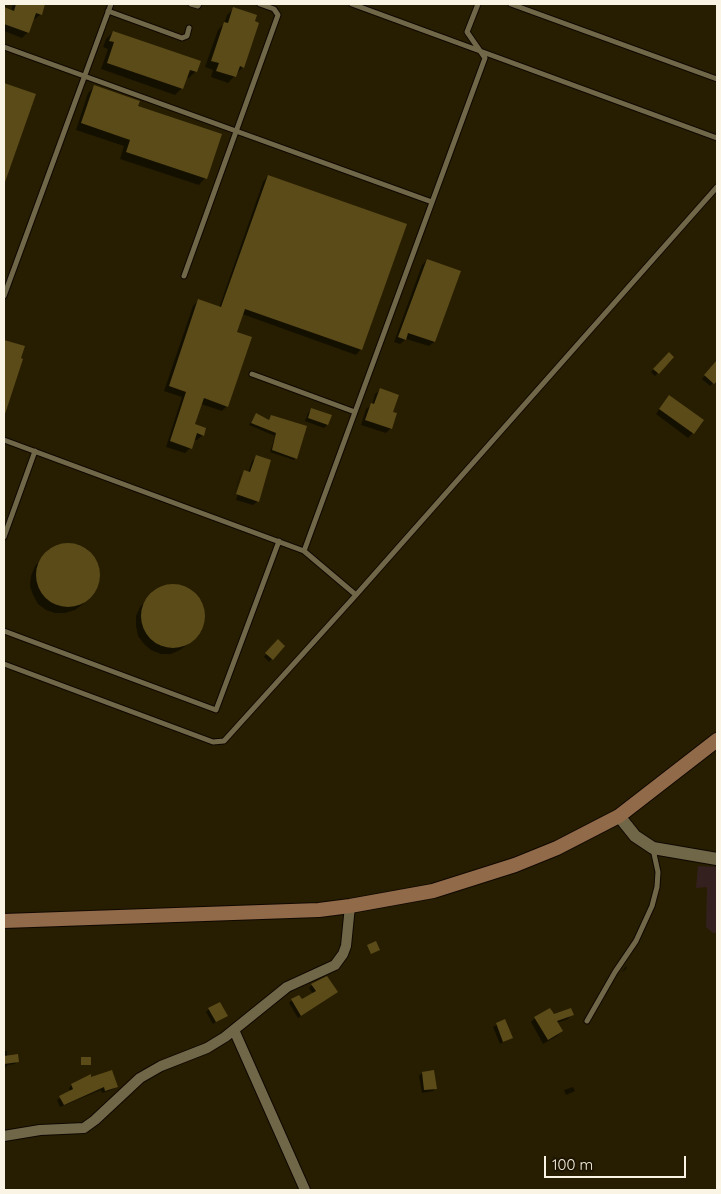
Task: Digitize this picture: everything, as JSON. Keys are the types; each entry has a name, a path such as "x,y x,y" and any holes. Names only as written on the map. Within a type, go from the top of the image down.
{"main road":[{"path":"4,921 311,910 350,906 433,891 514,865 557,848 619,816 717,740"}],"street":[{"path":"619,816 635,836 652,848 717,859"},
{"path":"4,1136 40,1130 84,1128 140,1078 162,1066 207,1048 234,1030 287,987 335,965 346,946 350,906"},
{"path":"234,1030 306,1190"}],"lane":[{"path":"4,296 6,283 111,4"},
{"path":"191,4 198,6 199,4"},
{"path":"184,276 278,15 274,9 260,4"},
{"path":"352,4 717,138"},
{"path":"304,551 485,58 467,32 478,4"},
{"path":"511,4 717,79"},
{"path":"108,11 182,38 187,36 189,28"},
{"path":"4,47 432,202"},
{"path":"4,664 204,739 219,743 227,738 717,187"},
{"path":"252,374 356,412"},
{"path":"4,440 304,551 356,595"},
{"path":"4,537 34,451"},
{"path":"4,631 216,710 279,541"},
{"path":"587,1020 615,972 636,941 652,906 657,887 658,872 652,848"}],"shaded area":[{"path":"698,866 717,867 717,933 713,933 706,927 707,887 696,888"}],"building":[{"path":"16,4 45,4 42,15 36,13 29,33 4,24 4,7 14,11"},
{"path":"233,7 257,15 255,21 259,23 244,68 240,66 236,77 216,71 219,63 211,61 224,22 228,23"},
{"path":"113,31 201,61 197,72 190,70 183,89 107,63 114,42 109,41"},
{"path":"4,83 36,94 5,182 4,182"},
{"path":"94,85 140,101 138,106 222,134 207,179 126,152 130,140 81,123"},
{"path":"268,175 407,224 362,350 245,309 237,332 252,337 228,407 204,398 195,424 206,428 204,436 197,433 192,449 170,441 186,392 169,386 198,299 221,307"},
{"path":"427,259 461,271 435,342 408,333 406,340 398,337"},
{"path":"4,340 25,346 21,358 23,359 5,414 4,414"},
{"path":"669,352 674,357 659,374 653,369"},
{"path":"717,360 717,381 714,384 704,375"},
{"path":"380,388 399,395 393,412 397,413 392,429 365,420 371,403 374,404"},
{"path":"669,395 704,420 694,434 659,409"},
{"path":"311,408 332,415 328,425 308,418"},
{"path":"256,413 269,420 271,415 307,426 297,459 272,450 276,433 251,423"},
{"path":"256,455 271,460 259,502 236,494 244,470 250,472"},
{"path":"68,543 86,549 94,557 100,575 94,593 86,601 68,607 50,601 42,593 36,575 42,557 50,549"},
{"path":"173,584 191,590 199,598 205,616 199,634 191,642 173,648 155,642 147,634 141,616 147,598 155,590"},
{"path":"278,639 285,646 273,660 265,653"},
{"path":"376,941 380,950 371,954 367,945"},
{"path":"327,976 338,992 301,1016 291,999 299,995 302,999 316,991 311,984"},
{"path":"220,1002 228,1016 216,1022 208,1008"},
{"path":"550,1008 554,1014 571,1008 574,1015 557,1021 563,1031 548,1040 534,1017"},
{"path":"505,1019 513,1038 503,1042 496,1023"},
{"path":"18,1054 19,1062 4,1064 4,1056"},
{"path":"81,1057 91,1057 91,1065 81,1065"},
{"path":"112,1070 118,1087 105,1091 104,1087 64,1105 59,1096 73,1089 71,1084 91,1074 91,1077"},
{"path":"434,1070 437,1089 424,1090 422,1072"}]}
